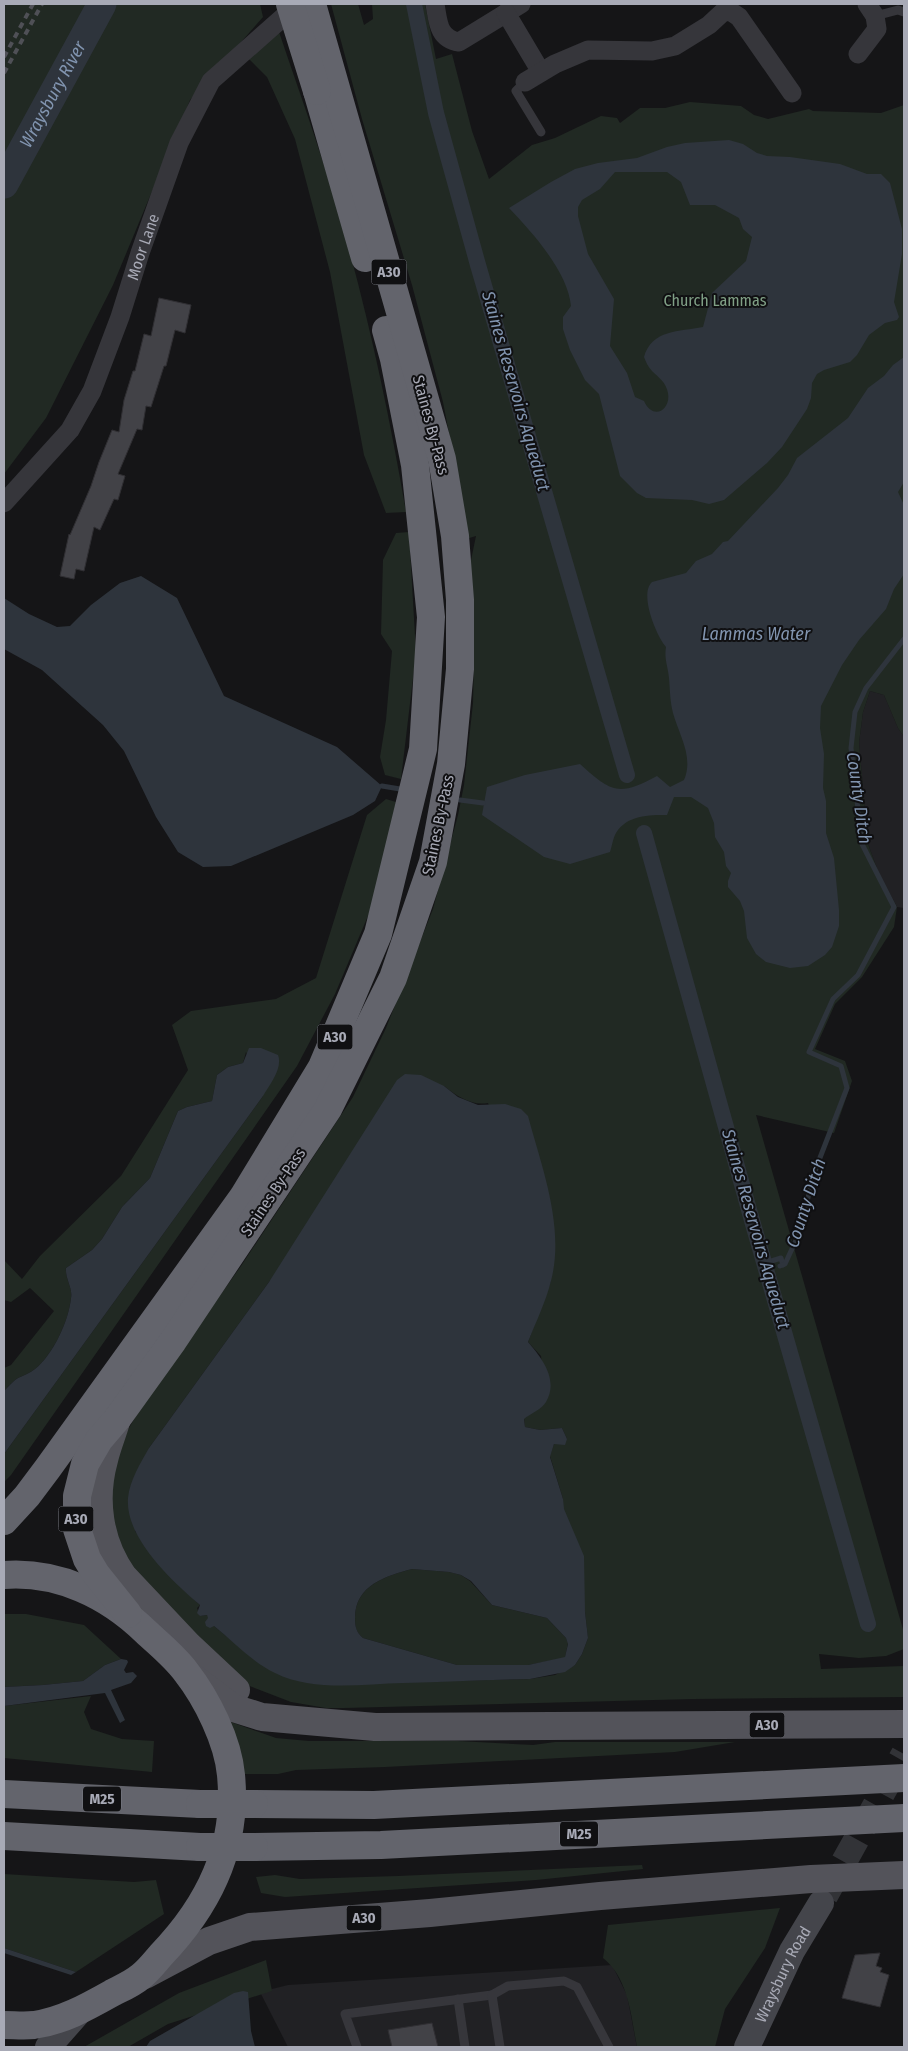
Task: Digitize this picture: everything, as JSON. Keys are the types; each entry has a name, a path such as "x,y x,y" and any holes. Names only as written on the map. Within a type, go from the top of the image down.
{"highway":[{"name":"Staines By-Pass","path":"128,1614 107,1590 87,1559 77,1529 77,1496 85,1464 99,1440 117,1419 173,1341 328,1109 393,978 433,862 451,764 460,669 460,600 455,536 439,449 326,88 290,4"},
{"name":"Staines By-Pass","path":"4,1521 27,1496 48,1468 238,1205 322,1067 378,934 423,749 431,617 415,465 394,359 326,88 312,4"},
{"path":"4,1575 25,1574 51,1578 98,1596 128,1614 187,1673 207,1706 223,1740 232,1775 230,1826 226,1847 217,1874 200,1908 175,1940 140,1978 79,2012 35,2024 4,2025"},
{"name":"M25","path":"4,1794 200,1804 374,1805 904,1778"},
{"name":"M25","path":"4,1836 200,1847 381,1846 904,1818"}],"main road":[{"name":"A30","path":"117,1419 100,1475 99,1497 101,1525 114,1563 128,1582 189,1646 236,1690 266,1708 308,1721"},
{"name":"A30","path":"187,1673 233,1708 262,1717 375,1727 904,1724"},
{"name":"A30","path":"140,1978 214,1938 250,1927 430,1913 600,1896 904,1875"},
{"name":"Wraysbury Road","path":"747,2047 792,1951 821,1903"},
{"path":"48,2047 79,2012"}],"street":[{"name":"Moor Lane","path":"4,503 70,430 92,391 120,317 140,253 180,143 211,82 298,4"},
{"path":"435,4 439,26 444,36 450,41 459,42 514,8 533,77 573,55 588,50 652,51 668,48 709,25 731,7 792,94"},
{"path":"858,54 877,29 871,10"}],"lane":[{"path":"871,10 898,10 904,12"},
{"path":"533,77 516,91 541,132"},
{"path":"357,2047 345,2014 492,1995 508,1986 564,1981 577,1987 610,2047"},
{"path":"492,1995 500,2047"},
{"path":"458,2000 464,2047"}],"shaded area":[{"path":"870,691 884,695 898,728 904,737 904,908 897,907 879,874 868,844 859,743 863,712"},
{"path":"612,1965 627,1995 637,2047 288,2047 260,1992 288,1985"}],"green space":[{"path":"4,4 260,4 263,17 190,100 113,285 46,418 4,474"},
{"name":"Church Lammas","path":"331,4 358,4 364,25 373,19 372,4 425,4 436,59 452,54 472,131 489,179 532,145 555,138 601,116 617,118 620,123 640,108 665,108 690,102 741,106 754,115 768,119 809,109 813,111 881,113 904,105 904,737 898,728 884,695 870,691 863,712 859,743 868,844 879,874 897,907 894,927 862,977 835,1004 815,1049 845,1061 852,1081 834,1133 756,1115 904,1633 904,1649 886,1656 859,1658 819,1654 821,1669 904,1666 904,1697 693,1699 344,1708 326,1708 291,1702 247,1685 126,1565 110,1523 108,1481 118,1447 144,1402 241,1266 353,1097 386,1028 433,909 464,785 473,703 474,657 470,565 476,536 466,539 459,485 443,402 412,285 362,119","holes":["444,1086 459,1097 470,1102 488,1103 551,1281 528,1342 541,1356 545,1403 524,1418 525,1427 540,1430 562,1428 567,1439 554,1444 550,1456 563,1499 563,1509 585,1612 588,1638 582,1654 575,1665 555,1675 530,1679 315,1684 259,1663 214,1626 207,1615 200,1616 197,1608 200,1605 165,1570 135,1531 149,1448 269,1282"]},
{"path":"278,29 325,168 350,253 381,381 406,512 386,513 364,455 330,272 295,139 267,77 248,58"},
{"path":"409,532 416,653 401,779 385,775 380,757 386,720 392,651 381,634 383,560 396,533"},
{"path":"386,799 396,802 373,904 335,994 297,1066 11,1475 4,1482 4,1454 263,1096 246,1052 243,1063 228,1067 217,1075 212,1101 178,1111 150,1178 122,1207 102,1239 92,1250 66,1268 71,1291 70,1307 54,1346 42,1363 29,1373 16,1379 4,1391 4,1368 11,1365 54,1311 30,1288 11,1302 4,1300 4,1260 22,1279 40,1256 121,1176 188,1070 172,1025 191,1011 276,999 316,978 367,815"},
{"path":"412,1569 449,1572 461,1575 470,1581 492,1605 547,1618 566,1638 568,1643 565,1658 528,1665 457,1665 363,1638 357,1631 355,1621 356,1607 360,1597 366,1590 383,1579"},
{"path":"4,1614 26,1614 84,1625 121,1659 105,1665 83,1681 4,1687"},
{"path":"91,1696 84,1712 91,1729 122,1739 154,1741 152,1772 4,1758 4,1706"},
{"path":"228,1721 276,1738 309,1741 458,1741 533,1745 555,1742 735,1742 675,1752 296,1770 278,1774 242,1774"},
{"path":"642,1865 643,1869 536,1880 285,1897 261,1893 256,1877 275,1875 300,1879 398,1876"},
{"path":"4,1874 134,1882 156,1880 164,1914 76,1972 4,1948"},
{"path":"780,1908 765,1948 725,2009 715,2047 637,2047 624,1987 612,1967 603,1958 608,1925"},
{"path":"266,1960 272,1991 168,2024 128,2047 84,2047 179,1993"}],"water":[{"path":"729,140 743,144 757,153 767,156 790,157 840,164 867,174 881,174 890,183 902,229 902,254 894,302 899,317 897,320 885,323 869,335 857,355 850,362 817,374 812,383 811,398 807,409 782,447 767,463 724,500 709,504 692,500 646,498 637,493 620,476 599,394 585,380 570,350 563,329 563,317 571,306 563,280 548,253 509,208 575,169 598,163 637,158 667,147 685,143","holes":["615,172 667,172 681,182 690,205 715,205 739,218 743,229 752,237 746,261 712,293 703,327 668,333 653,341 648,348 644,357 651,369 664,383 668,393 667,404 660,411 656,412 652,411 644,401 635,397 627,373 610,346 614,299 588,254 578,216 578,207 582,200 600,189"]},
{"name":"Lammas Water","path":"904,357 904,482 898,492 904,505 904,574 894,589 886,609 859,640 842,665 821,706 820,728 824,754 823,788 826,801 826,833 834,858 839,910 839,926 832,947 825,955 808,966 790,968 766,962 756,954 747,938 744,911 740,901 728,887 731,873 726,866 724,852 715,837 714,823 708,808 691,797 674,797 667,815 632,819 616,833 610,852 570,864 544,857 482,815 487,787 525,775 580,764 600,781 616,788 633,787 657,776 670,787 684,780 687,771 686,754 672,709 666,647 650,614 647,596 648,588 652,582 686,573 696,561 712,554 723,542 728,541 778,488 797,458 848,418 868,388"},
{"path":"141,576 177,598 224,696 337,747 382,786 375,801 353,815 231,866 203,867 178,852 156,817 124,751 103,725 42,670 4,649 4,598 29,614 57,627 70,626 91,605 120,583"},
{"path":"249,1048 261,1048 278,1055 279,1065 277,1071 263,1096 4,1454 4,1391 16,1379 42,1363 54,1346 70,1307 71,1291 66,1268 92,1250 102,1239 122,1207 150,1178 178,1111 212,1101 217,1075 228,1067 243,1063"},
{"path":"405,1074 421,1075 444,1086 458,1097 478,1105 505,1104 521,1109 528,1116 545,1177 554,1219 555,1261 546,1296 528,1342 539,1355 547,1370 551,1386 550,1394 544,1405 524,1419 525,1427 540,1430 562,1428 567,1439 565,1445 554,1444 550,1457 563,1499 564,1509 584,1556 585,1612 588,1638 582,1654 575,1665 565,1672 530,1679 355,1685 321,1685 290,1679 275,1673 259,1663 214,1626 210,1628 206,1626 207,1615 200,1616 197,1613 200,1605 152,1558 134,1528 129,1513 128,1498 131,1485 149,1448 269,1282 397,1080","holes":["412,1569 449,1572 461,1575 471,1581 492,1605 547,1618 566,1638 568,1644 565,1657 528,1665 457,1665 363,1638 356,1629 356,1607 360,1597 374,1584 392,1575"]},
{"path":"121,1659 128,1662 124,1670 126,1673 133,1672 137,1676 131,1683 111,1690 125,1720 120,1723 105,1693 4,1706 4,1687 83,1681 105,1665"},
{"path":"4,1948 76,1972 71,1975 4,1953"},
{"path":"248,1992 251,2031 255,2047 146,2047 150,2041 234,1993"}],"building":[{"path":"159,298 191,305 185,333 175,330 166,366 164,366 151,407 146,406 142,430 137,429 118,474 125,476 118,500 114,499 100,530 94,527 84,571 76,569 74,579 60,576 69,534 91,486 112,430 119,432 124,400 133,371 135,371 144,334 151,336"},
{"path":"880,1953 876,1966 882,1968 880,1972 889,1975 880,2007 842,1998 855,1955"},
{"path":"432,2023 438,2047 392,2047 388,2030"}],"waterway":[{"name":"Wraysbury River","path":"4,184 102,4"},
{"name":"Staines Reservoirs Aqueduct","path":"414,4 436,113 478,265 627,775"},
{"name":"County Ditch","path":"780,1266 785,1264 797,1238 816,1168 847,1088 841,1066 809,1052 833,999 858,975 894,907 862,844 851,748 855,712 866,688 904,639"},
{"path":"382,786 400,789"},
{"path":"460,800 483,803"},
{"name":"Staines Reservoirs Aqueduct","path":"644,833 753,1224 868,1624"},
{"path":"765,1263 781,1258 783,1265"}],"tunnel":[{"path":"825,1896 904,1754"}],"railway":[{"path":"4,57 33,4"},
{"path":"4,73 42,4"}]}
